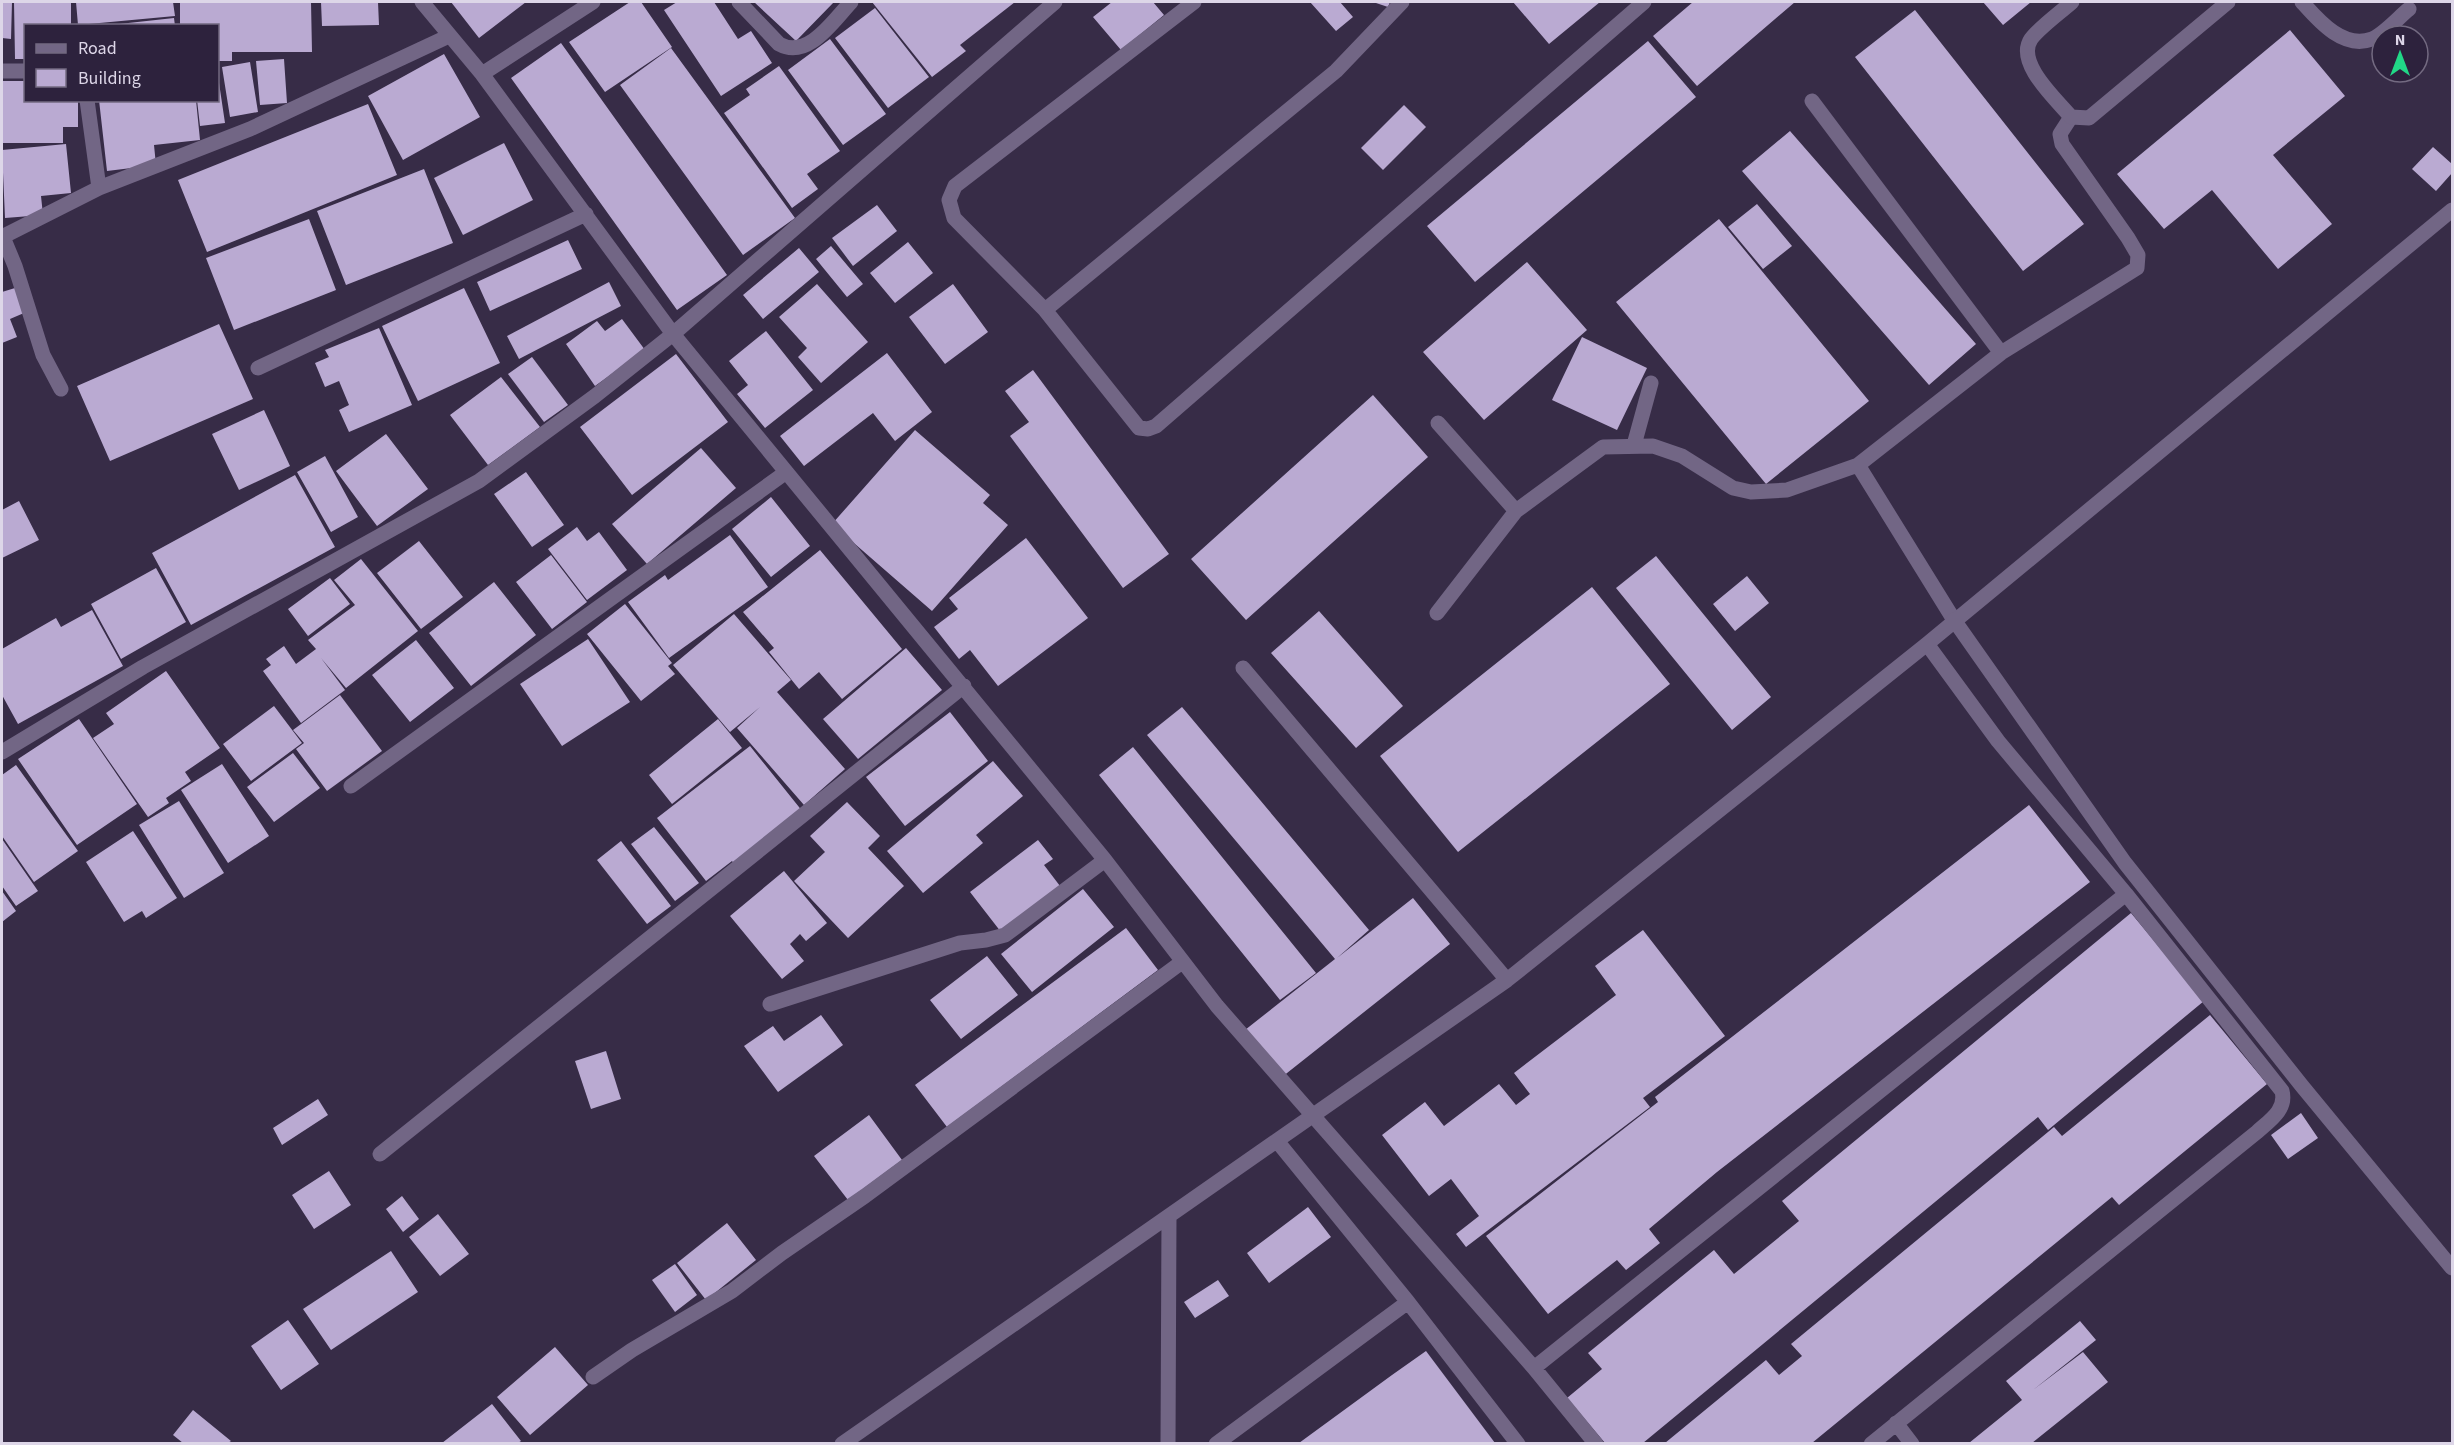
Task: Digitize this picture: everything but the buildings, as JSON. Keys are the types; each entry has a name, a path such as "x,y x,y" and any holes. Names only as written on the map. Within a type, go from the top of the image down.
{"street":[{"path":"422,2 482,74 673,334 1105,860 1217,1006 1534,1368 1596,1443"},
{"path":"482,74 593,2"},
{"path":"739,2 778,44 795,49 809,45 851,2"},
{"path":"2,752 143,667 478,481 596,396 673,334 1055,2"},
{"path":"1194,2 954,186 949,200 954,218 1045,310 1139,428 1148,429 1156,426 1644,2"},
{"path":"1045,310 1336,71 1402,2"},
{"path":"2072,2 2031,39 2028,48 2031,69 2071,117 2089,118 2228,2"},
{"path":"2302,2 2321,23 2341,37 2355,40 2373,39 2409,4"},
{"path":"61,389 44,355 15,266 2,237 99,188 250,129 449,36"},
{"path":"2,71 24,71"},
{"path":"1812,101 2001,353"},
{"path":"87,102 99,188"},
{"path":"1437,613 1516,511 1603,447 1653,446 1682,456 1733,488 1751,492 1787,490 1858,465 2001,353 2137,268 2138,255 2128,238 2062,144 2060,134 2071,117"},
{"path":"842,1443 1507,980 1927,644 2452,210"},
{"path":"258,368 586,214"},
{"path":"1634,445 1651,383"},
{"path":"1438,423 1516,511"},
{"path":"1858,465 1954,620 2125,863 2302,1086 2452,1268"},
{"path":"351,786 785,473"},
{"path":"1871,1443 2248,1140 2278,1112 2282,1103 2282,1091 2126,894 1998,741 1927,644"},
{"path":"1243,668 1507,980"},
{"path":"380,1154 964,686"},
{"path":"770,1004 960,943 1005,935 1105,860"},
{"path":"1534,1368 2126,894"},
{"path":"594,1377 632,1350 732,1291 782,1253 865,1196 1182,962"},
{"path":"1277,1141 1408,1302 1518,1443"},
{"path":"1168,1443 1169,1216"},
{"path":"1216,1443 1408,1302"},
{"path":"1896,1423 1912,1443"}]}
